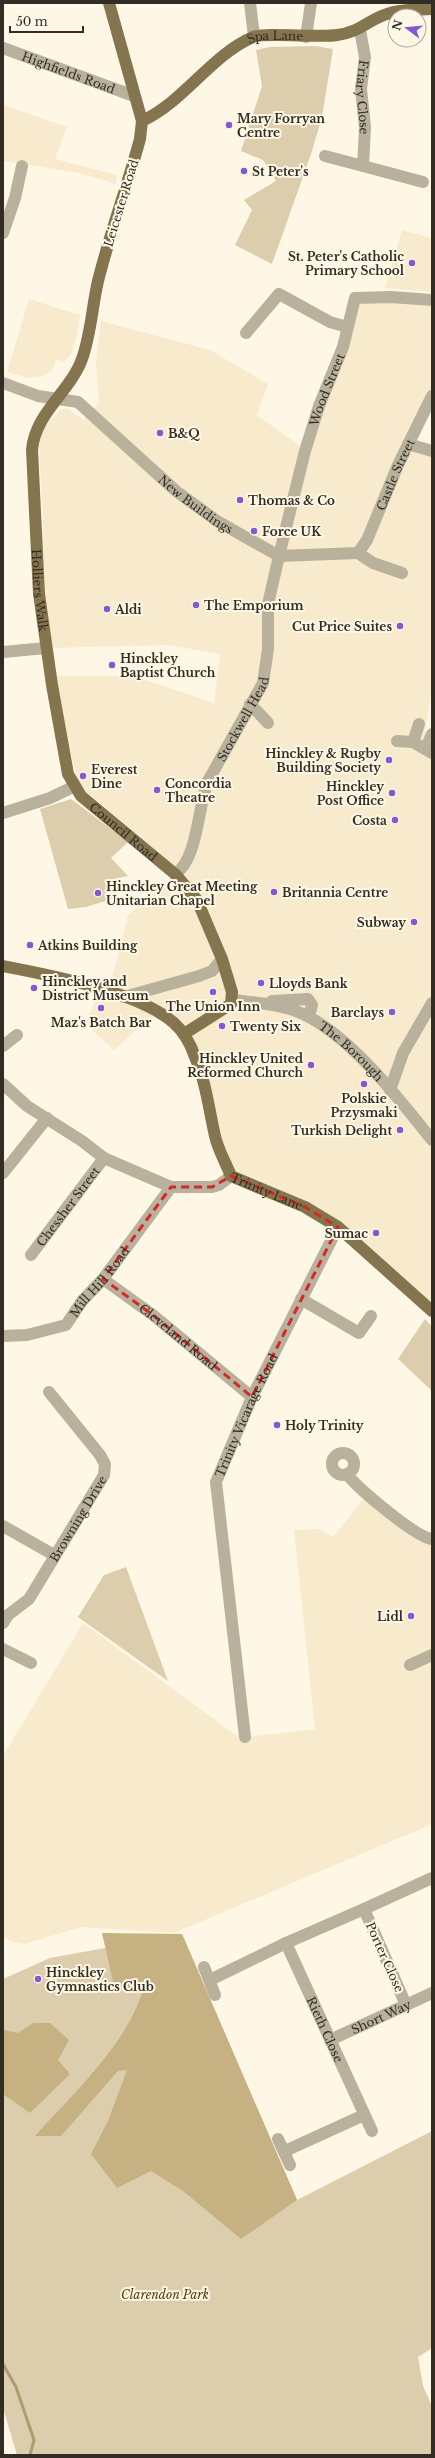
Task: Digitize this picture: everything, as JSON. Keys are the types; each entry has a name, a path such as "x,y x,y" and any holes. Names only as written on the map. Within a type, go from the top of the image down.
{"main road":[{"name":"Leicester Road","path":"58,398 76,372 85,351 98,280 125,195 140,139 142,121 109,3"},
{"name":"Spa Lane","path":"142,121 158,114 227,52 254,36 337,35 360,30 384,15 406,10 432,8"},
{"name":"Holliers Walk","path":"58,398 38,425 32,450 35,532 46,648 68,774 75,786"},
{"name":"Council Road","path":"75,786 81,796 94,808 175,874"},
{"path":"175,874 197,900 222,959 232,1000 228,1007 196,1024 184,1034"},
{"path":"3,966 58,977 124,997 154,1009 175,1024 184,1034 196,1059 215,1138 231,1176"},
{"name":"Trinity Lane","path":"231,1176 305,1207 338,1227 432,1311"}],"street":[{"path":"250,3 254,36"},
{"path":"306,36 311,3"},
{"name":"Friary Close","path":"360,30 365,57 361,89 365,127 363,166"},
{"name":"Highfields Road","path":"3,48 134,96"},
{"path":"325,156 423,182"},
{"path":"3,233 15,198 22,166"},
{"path":"246,332 273,299 279,294 330,322 347,328"},
{"name":"Wood Street","path":"279,556 305,451 319,406 343,347 354,298 391,296 432,300"},
{"name":"New Buildings","path":"4,386 38,396 68,399 84,406 176,491 217,521 279,556"},
{"name":"Castle Street","path":"358,553 367,540 408,444 432,396"},
{"path":"408,444 432,451"},
{"path":"279,556 358,553 373,562 402,573"},
{"name":"Stockwell Head","path":"175,874 180,871 196,839 202,796 208,780 263,683 268,649 268,604 279,556"},
{"path":"3,652 46,648"},
{"path":"250,704 268,723"},
{"path":"413,742 419,724"},
{"path":"397,742 413,742 429,751 432,734"},
{"path":"3,813 50,798 75,786"},
{"path":"124,997 212,971 222,959"},
{"name":"The Borough","path":"232,1000 265,1003 279,1000 308,999 312,1005 309,1016 357,1054 390,1090 432,1140"},
{"path":"390,1090 403,1053 432,1003"},
{"path":"3,1046 18,1035"},
{"name":"Trinity Lane","path":"3,1084 27,1106 47,1118 104,1158 171,1187 212,1187 219,1185 231,1176"},
{"path":"3,1173 47,1118"},
{"name":"Chessher Street","path":"31,1255 104,1158"},
{"name":"Mill Hill Road","path":"3,1336 27,1335 66,1325 82,1301 104,1279 171,1187"},
{"name":"Trinity Vicarage Road","path":"245,1737 216,1482 252,1397 338,1227"},
{"name":"Cleveland Road","path":"104,1279 153,1315 252,1397"},
{"path":"301,1299 359,1333 371,1316"},
{"name":"Browning Drive","path":"3,1623 8,1616 29,1600 54,1555 104,1475 105,1464 100,1455 49,1392"},
{"path":"347,1474 367,1494 418,1534 432,1539"},
{"path":"3,1526 54,1555"},
{"path":"3,1649 31,1664"},
{"path":"412,1666 432,1655"},
{"name":"Porter Close","path":"286,1943 432,1878"},
{"name":"Porter Close","path":"364,1909 406,2005"},
{"path":"210,1980 286,1943"},
{"name":"Rieth Close","path":"286,1943 372,2131"},
{"path":"204,1967 215,1995"},
{"name":"Short Way","path":"330,2040 432,1993"},
{"path":"285,2152 364,2115"},
{"path":"278,2139 290,2165"}],"highlighted area":[{"path":"231,1176 305,1207 338,1227 252,1397 153,1315 103,1279 171,1187 212,1187"}],"shaded area":[{"path":"3,105 67,127 55,159 117,175 116,184 79,173 3,161"},
{"name":"St. Peter's Catholic Primary School","path":"402,230 432,238 432,292 385,288"},
{"path":"355,298 432,300 432,396 408,444 432,451 432,688 425,731 432,733 432,1311 338,1227 231,1176 191,1047 157,1011 114,1050 85,1024 95,1001 111,982 128,915 175,874 181,872 79,785 65,731 56,676 134,676 214,703 220,654 169,645 52,648 41,605 43,516 39,446 41,434 46,424 61,409 68,409 84,420 99,403 96,361 101,321 210,350 268,384 257,415 305,450"},
{"path":"29,299 80,315 72,352 64,363 56,359 52,371 42,376 29,378 7,372"},
{"path":"367,1494 432,1539 432,1824 174,1933 81,1927 25,1944 10,1941 3,1937 3,1756 83,1623 240,1738 315,1729 294,1530 318,1529 333,1537"},
{"path":"102,1933 182,1934 297,2200 241,2239 183,2191 151,2171 117,2188 91,2154 108,2121 127,2070 118,2071 61,2136 35,2136 81,2086 112,2048 136,2009 143,1989 114,1986"},
{"path":"33,2023 50,2023 69,2040 58,2060 70,2074 30,2113 3,2094 3,2030 18,2033"}],"green space":[{"path":"315,46 333,49 322,117 311,154 272,264 235,245 252,210 244,200 276,181 263,160 241,151 262,86 256,50 270,47"},
{"path":"71,799 128,842 111,858 128,876 113,879 118,897 86,907 68,909 40,809"},
{"path":"425,1319 432,1327 432,1391 398,1359"},
{"path":"126,1567 168,1681 78,1617 104,1575"},
{"name":"Clarendon Park","path":"182,1934 297,2200 432,2131 432,2348 418,2357 423,2386 432,2406 432,2455 17,2455 3,2408 3,1979 50,1958"}],"waterway":[{"path":"3,2364 16,2387 34,2440 30,2455"}],"place":[{"name":"Mary Forryan Centre","path":"229,125"},
{"name":"St Peter's","path":"244,171"},
{"name":"St. Peter's Catholic Primary School","path":"412,263"},
{"name":"B&Q","path":"160,433"},
{"name":"Thomas & Co","path":"240,500"},
{"name":"Force UK","path":"254,531"},
{"name":"The Emporium","path":"196,605"},
{"name":"Aldi","path":"107,609"},
{"name":"Cut Price Suites","path":"400,626"},
{"name":"Hinckley Baptist Church","path":"112,665"},
{"name":"Hinckley & Rugby Building Society","path":"389,760"},
{"name":"Everest Dine","path":"83,776"},
{"name":"Concordia Theatre","path":"157,790"},
{"name":"Hinckley Post Office","path":"392,793"},
{"name":"Costa","path":"395,820"},
{"name":"Britannia Centre","path":"274,892"},
{"name":"Hinckley Great Meeting Unitarian Chapel","path":"98,893"},
{"name":"Subway","path":"414,922"},
{"name":"Atkins Building","path":"30,945"},
{"name":"Lloyds Bank","path":"261,983"},
{"name":"Hinckley and District Museum","path":"34,988"},
{"name":"The Union Inn","path":"213,992"},
{"name":"Maz's Batch Bar","path":"101,1008"},
{"name":"Barclays","path":"392,1012"},
{"name":"Twenty Six","path":"222,1026"},
{"name":"Hinckley United Reformed Church","path":"311,1065"},
{"name":"Polskie Przysmaki","path":"364,1084"},
{"name":"Turkish Delight","path":"400,1130"},
{"name":"Sumac","path":"376,1233"},
{"name":"Holy Trinity","path":"277,1425"},
{"name":"Lidl","path":"411,1616"},
{"name":"Hinckley Gymnastics Club","path":"38,1979"}]}
